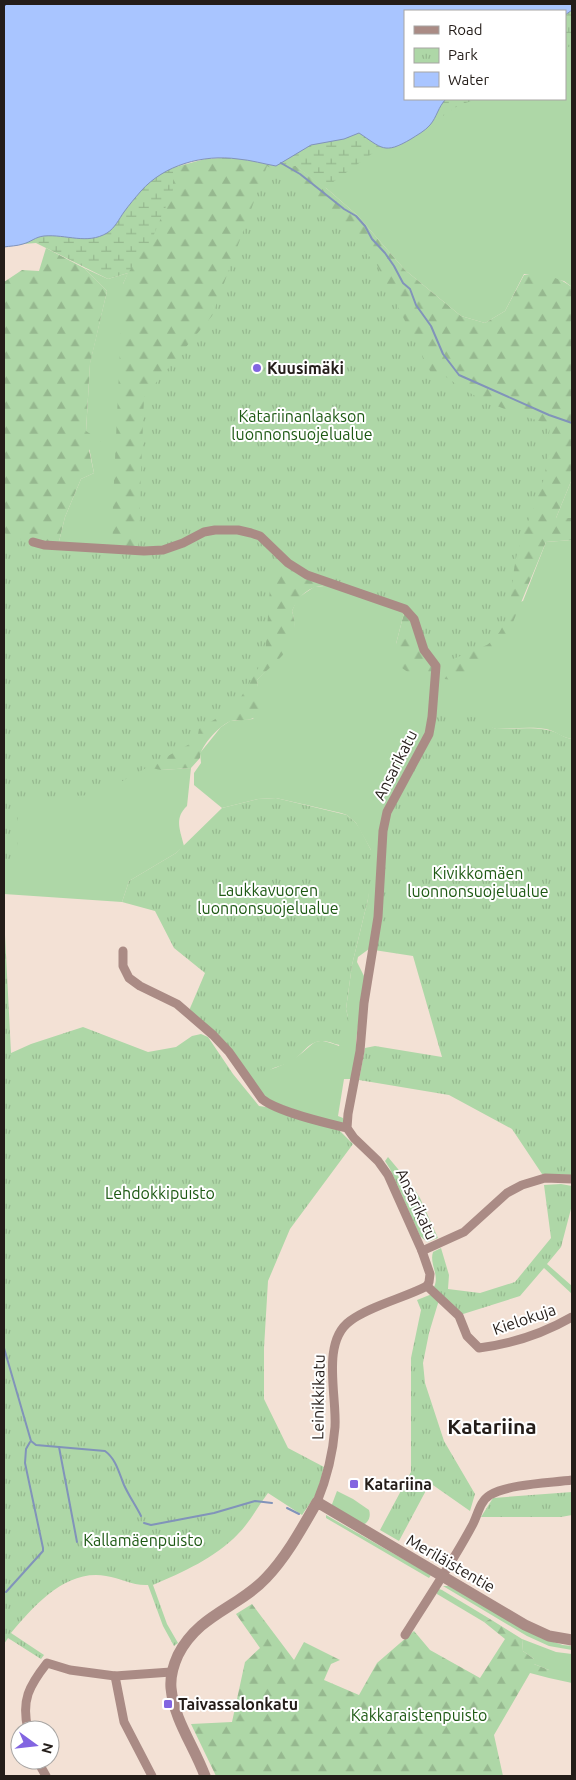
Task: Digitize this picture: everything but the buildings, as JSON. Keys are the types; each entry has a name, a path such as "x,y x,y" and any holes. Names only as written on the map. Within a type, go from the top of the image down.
{"street":[{"name":"Ansarikatu","path":"33,542 44,545 144,551 163,550 204,532 215,530 245,531 260,536 288,563 307,575 399,606 411,614 414,619 424,650 436,666 432,717 429,734 392,803 385,821 378,917 364,1003 360,1051 347,1128 354,1138 385,1170 422,1251 430,1274 427,1286"},
{"path":"123,951 123,966 129,978 140,986 177,1004 213,1035 229,1052 262,1099 268,1104 347,1128"},
{"path":"422,1251 464,1232 507,1193 522,1185 545,1178 572,1179"},
{"name":"Kielokuja","path":"427,1286 460,1316 467,1336 479,1348 504,1344 555,1326 572,1317"},
{"name":"Leinikkikatu","path":"317,1502 328,1473 334,1436 333,1352 338,1335 345,1325 358,1316 427,1286"},
{"path":"405,1634 442,1577 472,1525 482,1502 490,1495 510,1488 572,1480"},
{"path":"205,1776 175,1712 171,1690 171,1672 182,1647 195,1631 221,1610 258,1586 275,1568 317,1502"},
{"name":"Meriläistentie","path":"317,1502 532,1629 554,1638 572,1640"},
{"path":"26,1720 24,1705 28,1692 33,1681 47,1663 70,1670 115,1676 171,1672"},
{"path":"115,1676 124,1722 152,1776"}],"green space":[{"path":"572,4 572,45 566,48 566,10 533,10"},
{"path":"572,10 572,287 564,281 524,274 505,311 485,323 461,316 405,270 357,215 326,188 296,166 399,146 429,126 445,100 566,100 566,14"},
{"path":"423,100 475,100 459,105 399,146 373,153 325,188 296,166 276,166 238,158"},
{"name":"Katariinanlaakson luonnonsuojelualue","path":"238,158 276,166 296,166 326,188 357,215 405,270 461,316 485,323 505,311 524,275 550,276 572,287 572,479 556,518 572,518 572,540 546,542 504,644 482,668 461,681 412,675 402,668 396,656 396,644 405,609 343,588 333,586 314,587 298,600 292,611 295,623 291,642 280,658 257,680 260,703 257,715 249,719 231,721 222,726 211,736 203,748 200,758 191,768 161,770 132,764 112,526 123,284 172,168 205,159"},
{"path":"188,163 173,168 173,190 152,239 128,273 108,279 36,243 23,244 26,228 74,195"},
{"name":"Katariinanlaakson luonnonsuojelualue","path":"267,166 289,177 376,263 431,373 443,375 480,399 550,425 545,475 517,554 510,603 503,626 487,645 436,666 411,614 288,563 271,574 265,657 235,707 199,729 197,740 97,795 18,798 17,860 4,870 4,533 39,546 138,553 144,397 212,316"},
{"path":"46,248 84,268 107,291 90,364 86,431 101,441 89,450 94,473 81,479 65,517 53,566 4,588 4,282 22,270 39,271"},
{"path":"84,268 108,279 128,273 123,284 161,770 191,768 187,806 180,815 179,820 184,846 176,853 129,881 122,902 4,894 4,588 53,566 65,517 81,479 94,473 86,432 90,363 107,291"},
{"path":"572,479 572,518 556,518"},
{"path":"572,540 572,739 540,728 496,729 490,727 376,914 369,949 358,957 357,962 365,978 351,1079 344,1079 338,1116 343,1118 344,1125 275,1103 264,1097 242,1067 266,1071 298,1056 316,1042 324,1041 339,1046 348,1017 346,1009 352,965 368,899 371,850 356,823 347,815 341,813 276,798 258,799 222,808 194,785 194,773 201,763 200,753 221,727 230,721 253,719 259,707 257,680 285,650 290,641 294,622 292,611 297,599 314,587 334,585 405,609 396,644 523,601 546,542"},
{"name":"Kivikkomäen luonnonsuojelualue","path":"435,715 476,717 496,729 541,729 572,739 572,1175 542,1174 512,1129 449,1095 359,1080 365,1048 375,1046 442,1057 413,956 374,950 387,822"},
{"name":"Laukkavuoren luonnonsuojelualue","path":"276,798 347,815 360,829 371,850 374,863 368,899 352,965 346,1009 349,1032 347,1041 344,1045 324,1041 316,1042 289,1063 273,1068 265,1075 255,1073 234,1061 188,1013 205,973 174,948 155,911 122,902 129,881 176,853 222,808 258,799"},
{"name":"Lehdokkipuisto","path":"4,915 11,1053 31,1044 83,1027 148,1052 176,1047 192,1036 201,1034 208,1037 233,1074 259,1106 273,1108 339,1130 353,1144 290,1229 268,1281 264,1348 264,1399 288,1448 324,1467 317,1493 302,1515 268,1493 246,1524 229,1543 198,1564 153,1585 167,1624 178,1643 174,1646 163,1626 148,1585 106,1576 91,1575 78,1578 52,1591 30,1611 11,1633 44,1655 41,1659 8,1638 4,1644"},
{"path":"388,1157 420,1198 438,1238 427,1242 420,1236 385,1161"},
{"path":"561,1184 572,1186 572,1205 561,1247 547,1264 572,1286 572,1294 544,1268 520,1296 460,1315 434,1287 436,1278 432,1261 433,1252 441,1248 449,1275 448,1289 480,1293 515,1282 551,1238 544,1185"},
{"path":"432,1294 439,1300 429,1333 423,1363 425,1383 444,1441 475,1494 470,1511 430,1483 399,1541 380,1530 411,1472 411,1358 421,1310 417,1300"},
{"path":"337,1491 369,1510 370,1517 367,1522 363,1525 331,1507"},
{"path":"572,1492 572,1515 561,1517 481,1517 493,1498"},
{"path":"326,1515 431,1575 429,1578 326,1518"},
{"path":"443,1586 449,1586 541,1638 572,1646 572,1650 549,1646 527,1636"},
{"path":"439,1589 490,1619 484,1622 437,1594"},
{"name":"Kakkaraistenpuisto","path":"252,1604 294,1660 304,1642 340,1660 331,1664 324,1680 359,1695 377,1663 414,1631 430,1650 480,1678 505,1639 484,1622 490,1619 522,1639 523,1651 534,1659 534,1664 549,1670 549,1678 530,1673 494,1735 503,1776 216,1776 191,1724 232,1722 245,1662 260,1648 236,1614"},
{"path":"522,1639 556,1652 572,1654 572,1683 549,1678 549,1670 534,1664 534,1659 523,1651"}],"water":[{"path":"4,4 572,4 572,10 566,14 566,10 404,10 404,100 445,100 430,125 411,139 395,147 383,148 359,133 344,139 311,145 276,166 248,160 225,158 211,158 185,163 161,174 150,182 107,233 84,239 44,236 21,245 4,247"}],"waterway":[{"path":"281,163 300,174 344,209 356,216 365,226 372,239 394,266 403,283 410,289 416,305 431,326 443,354 459,375 549,415 572,423"},
{"path":"4,1348 31,1441 36,1445 105,1451 115,1462 126,1489 141,1516"},
{"path":"6,1592 43,1551 25,1463 26,1449 30,1442"},
{"path":"59,1447 77,1542"},
{"path":"144,1523 151,1525 214,1513 255,1501 272,1503"},
{"path":"287,1508 299,1514"}],"place":[{"name":"Kuusimäki","path":"257,368"},
{"name":"Katariina","path":"354,1484"},
{"name":"Taivassalonkatu","path":"168,1704"}],"district":[{"name":"Katariina","path":"492,1426"}],"park label":[{"name":"Kallamäenpuisto","path":"143,1540"}]}
